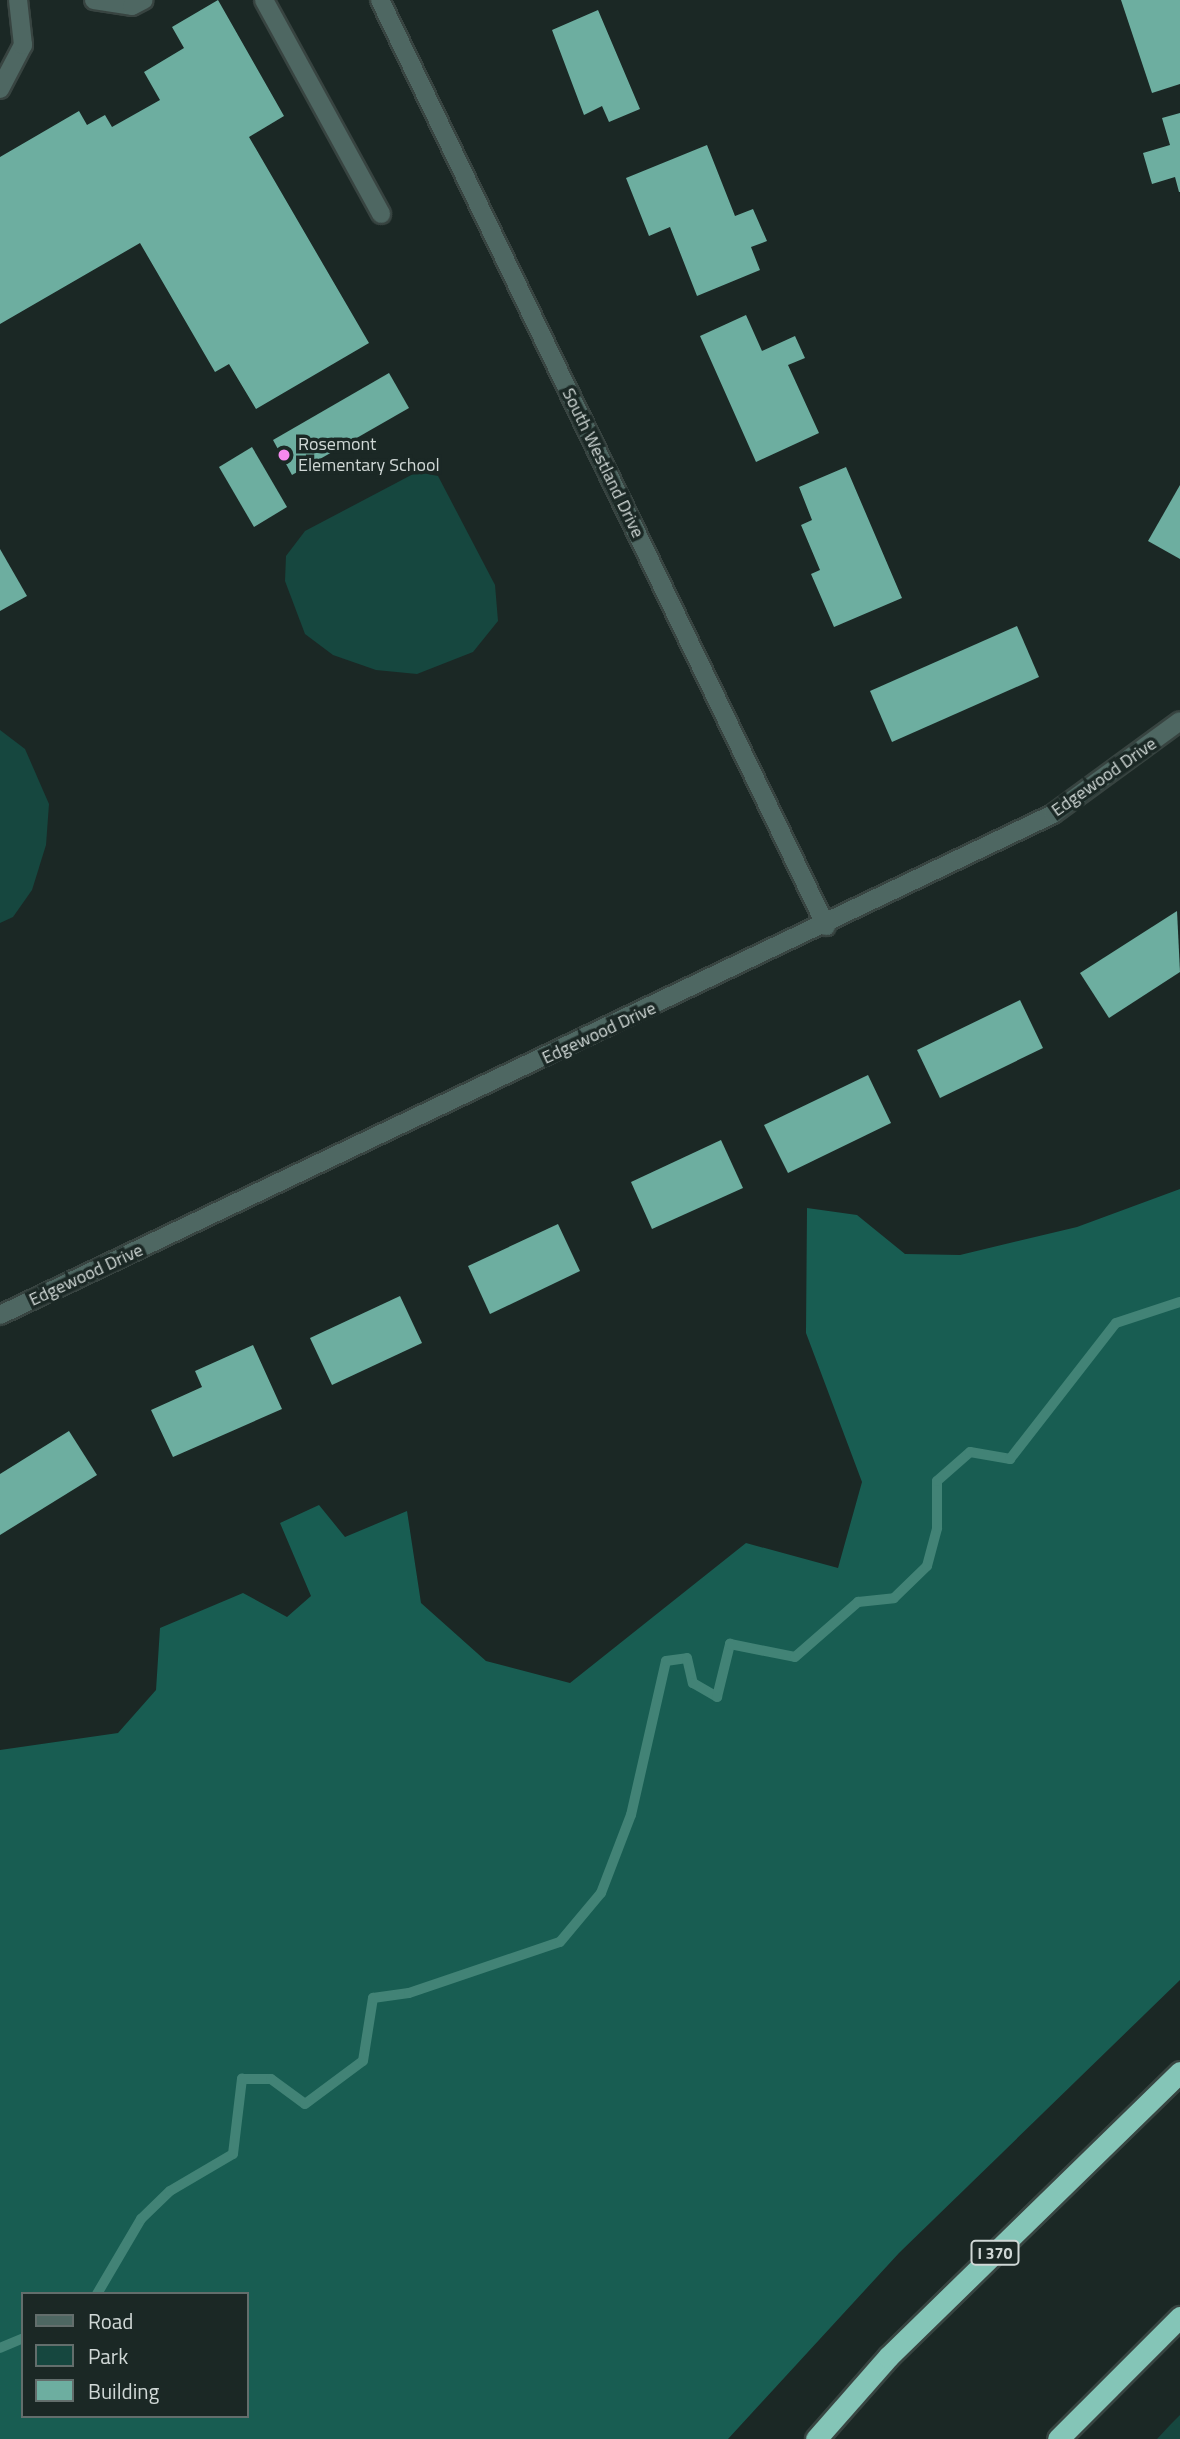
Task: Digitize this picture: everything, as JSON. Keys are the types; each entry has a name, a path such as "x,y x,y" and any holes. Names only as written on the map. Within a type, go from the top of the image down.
{"highway":[{"name":"I 370","path":"816,2439 888,2357 1180,2072"},
{"path":"1058,2439 1180,2317"}],"street":[{"path":"0,89 23,45 18,0"},
{"path":"94,0 132,6 144,0"},
{"path":"264,0 381,214"},
{"name":"South Westland Drive","path":"380,0 826,926"},
{"name":"Edgewood Drive","path":"0,1315 826,926 1053,814 1180,721"}],"green space":[{"path":"417,472 438,476 495,585 498,621 473,652 417,674 376,670 333,655 305,634 285,581 286,556 305,531"},
{"path":"0,730 25,749 49,804 46,845 32,890 13,917 0,923"},
{"path":"1180,1189 1180,1980 899,2253 728,2439 0,2439 0,1750 118,1733 156,1690 160,1628 243,1593 287,1617 311,1596 280,1523 319,1505 345,1537 407,1511 421,1603 486,1661 570,1683 746,1543 838,1568 862,1482 806,1333 807,1208 857,1215 905,1254 960,1255 1077,1227"},
{"path":"1180,2415 1180,2439 1157,2439 1171,2424"}],"building":[{"path":"218,0 284,116 249,137 369,343 256,409 229,364 215,372 140,243 0,324 0,157 79,111 87,125 105,115 112,127 160,100 144,72 184,48 172,27"},
{"path":"1121,0 1180,0 1180,84 1152,93"},
{"path":"598,10 640,109 609,122 602,106 584,115 552,30"},
{"path":"1180,113 1179,192 1175,177 1152,184 1143,153 1170,145 1162,118"},
{"path":"707,145 735,216 753,209 767,241 751,247 760,270 697,296 670,227 649,236 626,178"},
{"path":"746,315 762,351 795,336 805,358 788,365 819,433 756,462 700,336"},
{"path":"389,373 409,408 292,475 273,440"},
{"path":"252,447 287,507 254,527 219,467"},
{"path":"846,467 902,598 834,627 811,574 820,570 801,525 812,520 799,487"},
{"path":"1180,485 1180,559 1148,541"},
{"path":"0,549 27,596 0,611"},
{"path":"1017,626 1039,677 892,742 870,691"},
{"path":"1177,911 1180,972 1109,1018 1080,973"},
{"path":"1020,1000 1043,1048 940,1098 917,1050"},
{"path":"868,1075 891,1123 788,1173 764,1125"},
{"path":"721,1140 743,1188 652,1229 631,1182"},
{"path":"558,1224 580,1271 490,1314 468,1266"},
{"path":"400,1296 422,1343 332,1385 310,1338"},
{"path":"253,1345 282,1409 173,1457 151,1410 202,1387 195,1371"},
{"path":"69,1431 97,1475 0,1535 0,1474"}],"waterway":[{"path":"98,2292 141,2219 170,2191 233,2154 242,2079 271,2079 305,2104 363,2061 373,1998 409,1993 560,1942 601,1893 631,1815 666,1661 687,1658 693,1683 717,1697 730,1644 795,1657 858,1602 894,1598 927,1566 937,1528 937,1481 970,1452 1010,1459 1116,1323 1180,1302"},
{"path":"0,2348 21,2339"}],"place":[{"name":"Rosemont Elementary School","path":"284,455"}]}
